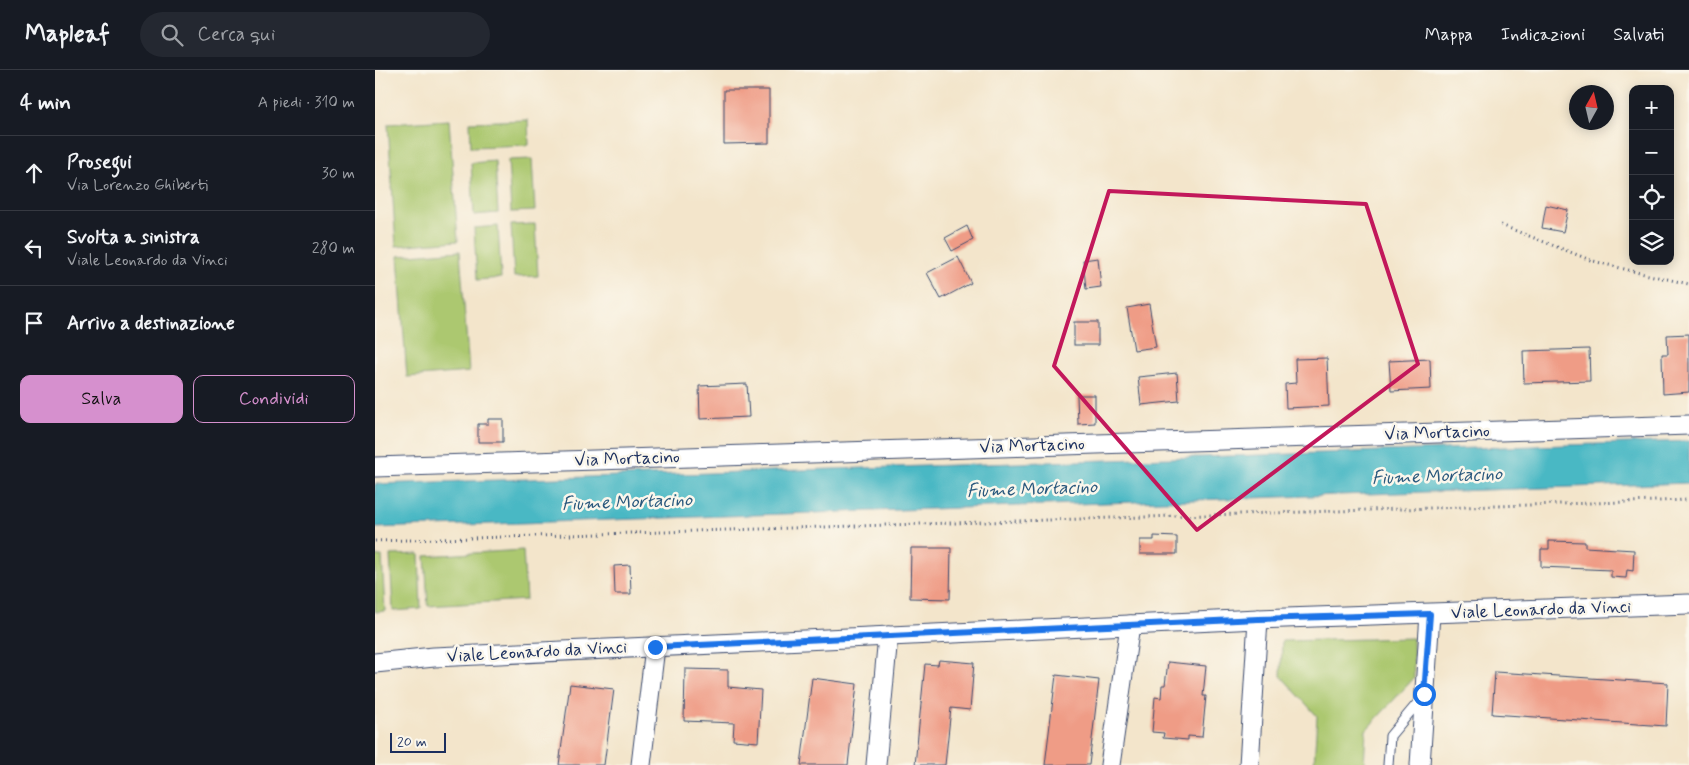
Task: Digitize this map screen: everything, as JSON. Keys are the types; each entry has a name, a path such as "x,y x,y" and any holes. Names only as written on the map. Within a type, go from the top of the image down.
{"street":[{"name":"Via Mortacino","path":"375,467 1689,425"},
{"name":"Viale Leonardo da Vinci","path":"375,663 434,657 1258,619 1689,604"},
{"path":"1420,765 1430,614"},
{"path":"1249,765 1258,619"},
{"path":"1110,765 1130,625"},
{"path":"876,765 889,636"},
{"path":"641,765 655,647"}],"lane":[{"path":"1388,765 1390,736 1424,694"}],"path":[{"path":"1501,225 1600,263 1689,284"},
{"path":"375,541 1689,500"}],"highlighted area":[{"path":"1109,191 1366,204 1418,364 1197,530 1054,366"}],"green space":[{"path":"449,120 458,241 396,246 388,124"},
{"path":"528,120 529,145 471,147 470,122"},
{"path":"532,159 535,211 511,212 508,160"},
{"path":"495,161 498,213 474,215 471,163"},
{"path":"535,224 538,276 514,277 511,225"},
{"path":"498,226 501,278 477,280 474,228"},
{"path":"460,251 469,372 407,377 398,256"},
{"path":"523,550 526,600 428,606 425,556"},
{"path":"419,554 421,609 393,611 390,555"},
{"path":"375,556 382,556 385,611 375,612"},
{"path":"1413,638 1414,678 1366,730 1364,765 1314,765 1317,716 1281,676 1282,641"}],"water":[{"name":"Fiume Mortacino","path":"1689,441 1689,483 375,528 375,484"}],"building":[{"path":"724,90 769,90 769,143 724,144"},
{"path":"1546,205 1568,210 1563,232 1542,228"},
{"path":"967,226 973,240 952,251 945,238"},
{"path":"958,257 971,283 941,299 927,273"},
{"path":"1098,258 1101,287 1086,289 1083,260"},
{"path":"1149,304 1156,347 1134,350 1127,308"},
{"path":"1074,322 1098,322 1098,345 1074,345"},
{"path":"1689,334 1689,392 1663,394 1662,354 1668,354 1667,335"},
{"path":"1589,349 1590,381 1524,383 1523,351"},
{"path":"1327,358 1329,406 1286,408 1285,384 1296,383 1295,359"},
{"path":"1430,359 1431,389 1391,391 1389,361"},
{"path":"1177,373 1179,401 1141,405 1138,377"},
{"path":"747,384 749,417 700,419 699,386"},
{"path":"1077,395 1095,395 1095,423 1078,424"},
{"path":"488,419 503,419 503,442 478,442 478,424 488,424"},
{"path":"1154,536 1177,537 1177,554 1140,554 1140,540 1154,540"},
{"path":"1549,541 1585,542 1585,547 1634,550 1633,571 1627,570 1626,578 1611,577 1611,570 1541,567 1541,549 1549,549"},
{"path":"911,548 951,548 950,599 910,598"},
{"path":"630,565 631,594 615,594 614,566"},
{"path":"939,660 974,663 970,710 951,708 945,765 915,765 925,664 938,665"},
{"path":"1168,662 1206,666 1203,696 1206,696 1202,737 1188,736 1188,740 1163,738 1164,733 1152,732 1155,697 1161,698"},
{"path":"685,669 728,670 728,687 761,690 758,742 733,740 734,723 684,721"},
{"path":"1495,672 1668,683 1666,726 1492,714"},
{"path":"1056,675 1099,680 1089,765 1045,765"},
{"path":"812,678 857,684 848,765 801,765"},
{"path":"570,684 614,689 604,765 559,765"}],"route":[{"path":"655,647 1258,619 1430,614 1424,694"}]}
